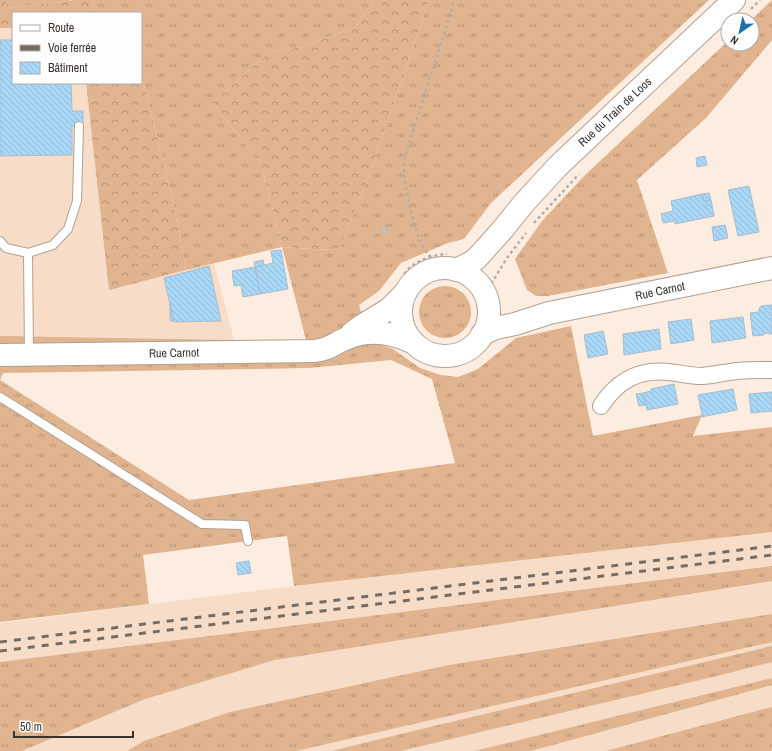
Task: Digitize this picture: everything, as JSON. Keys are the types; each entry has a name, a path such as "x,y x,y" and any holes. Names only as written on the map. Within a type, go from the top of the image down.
{"street":[{"name":"Rue du Train de Loos","path":"456,270 472,262 478,257 558,166 734,0"},
{"name":"Rue du Train de Loos","path":"484,294 488,263 503,230"},
{"path":"440,268 456,270 471,277 484,294 488,310 488,320 476,343 468,349 453,355 442,356 432,354 422,350 414,344 404,330 401,319 401,308 405,293 415,279 429,271 440,268"},
{"name":"Rue Carnot","path":"482,334 496,328 549,314 772,268"},
{"name":"Rue Carnot","path":"345,339 363,324 389,309 405,293"},
{"name":"Rue Carnot","path":"484,294 494,305 515,313 549,314"},
{"name":"Rue Carnot","path":"0,355 314,351 326,349 345,339 362,333 380,332 398,336 414,344"},
{"path":"601,406 618,385 633,376 644,373 661,372 701,376 740,371 772,370"}],"lane":[{"path":"0,241 6,248 28,253 53,246 68,229 77,201 79,126"},
{"path":"28,253 29,355"},
{"path":"0,397 202,524 245,525 248,541"}],"path":[{"path":"431,257 422,245 412,215 405,189 404,166 409,144 454,0"},
{"path":"484,294 530,228 580,173"}],"shaded area":[{"path":"0,28 12,28 12,84 86,84 109,289 214,263 234,340 0,336"},
{"path":"772,532 772,751 0,751 0,623 294,586"}],"green space":[{"path":"0,0 6,0 7,8 76,0 92,0 95,12 12,12 12,28 0,28"},
{"path":"6,0 76,0 7,8"},
{"path":"92,0 372,0 371,5 355,27 302,47 270,52 212,103 261,163 282,247 186,270 173,202 143,81 142,12 95,12"},
{"path":"372,0 429,0 375,159 340,248 330,250 282,247 261,163 212,103 270,52 302,47 355,27 371,5"},
{"path":"429,0 709,0 491,203 464,239 448,243 401,263 379,291 359,305 370,344 382,345 393,349 420,368 441,375 458,377 478,369 516,338 571,326 593,436 702,415 693,436 772,427 772,532 294,586 287,536 143,555 149,604 0,622 0,380 0,336 306,340 282,247 330,250 340,248 375,159","holes":["391,360 432,379 455,463 189,500 0,380 3,373 310,368"]},
{"path":"772,0 772,40 706,118 637,180 668,273 548,296 536,296 527,290 515,259 542,221 584,176 720,48 720,52 760,52 759,12"},
{"path":"143,81 173,202 186,270 109,290 86,84 142,84"},
{"path":"445,286 455,288 463,294 469,302 471,312 469,322 463,330 455,336 445,338 435,336 427,330 421,322 419,312 421,302 427,294 435,288"},
{"path":"772,566 772,581 275,660 145,699 22,751 0,751 0,662"},
{"path":"772,614 772,642 296,751 127,751 144,741 230,712 449,665"},
{"path":"772,646 772,662 721,675 401,751 331,751 438,725"},
{"path":"772,678 772,685 531,751 474,751"},
{"path":"772,707 771,751 606,751"}],"building":[{"path":"0,40 12,40 12,84 71,84 72,111 83,111 83,126 72,126 72,155 0,156"},
{"path":"705,156 707,165 697,167 696,158"},
{"path":"749,186 759,232 738,236 728,190"},
{"path":"709,193 711,200 704,201 702,194"},
{"path":"702,194 704,201 711,200 714,216 675,224 675,221 663,223 661,214 673,211 671,201"},
{"path":"725,225 728,238 714,241 712,227"},
{"path":"382,228 385,228 386,233 383,233"},
{"path":"281,250 288,289 260,294 255,267 273,263 271,251"},
{"path":"263,260 264,265 255,267 254,262"},
{"path":"209,266 221,321 174,322 164,278"},
{"path":"255,267 260,294 243,297 241,285 234,286 232,271"},
{"path":"170,304 173,321 170,321"},
{"path":"772,305 772,334 764,333 764,335 753,336 750,313 759,312 761,306"},
{"path":"743,317 746,338 712,343 710,321"},
{"path":"691,319 694,340 671,344 668,322"},
{"path":"659,329 661,349 624,355 623,334"},
{"path":"603,331 608,354 588,358 584,335"},
{"path":"674,384 678,404 647,410 643,393 651,391 651,389"},
{"path":"733,389 737,410 701,417 702,415 698,395"},
{"path":"772,392 772,411 751,413 749,394"},
{"path":"643,393 646,405 639,406 636,394"},
{"path":"249,561 251,573 238,575 236,563"}],"railway":[{"path":"0,642 772,546"},
{"path":"0,651 772,555"}]}
